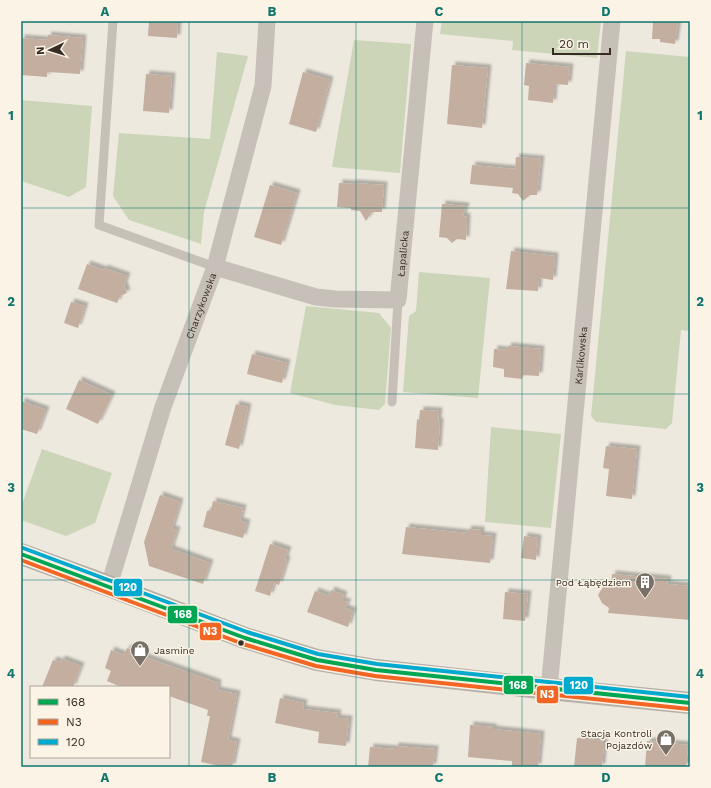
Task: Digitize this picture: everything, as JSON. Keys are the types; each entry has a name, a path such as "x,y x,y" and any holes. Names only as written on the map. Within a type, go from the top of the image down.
{"street":[{"name":"Charzykowska","path":"108,586 164,407 216,267 263,86 267,21"},
{"name":"Łapalicka","path":"398,300 425,21"},
{"name":"Karlikowska","path":"549,689 612,21"},
{"path":"216,267 316,297 335,299 398,300"},
{"path":"21,554 246,638 317,660 376,670 690,703"}],"lane":[{"path":"113,21 99,225 216,267"},
{"path":"392,402 398,300"}],"green space":[{"path":"442,21 601,21 597,58 512,50 513,41 440,34"},
{"path":"354,40 411,44 400,173 332,167"},
{"path":"626,51 690,57 690,331 681,330 672,423 666,429 596,422 591,416"},
{"path":"217,52 248,56 204,212 201,244 129,220 113,196 119,133 210,139"},
{"path":"21,100 92,106 86,187 69,197 21,181"},
{"path":"419,272 490,278 478,398 403,392 409,316 416,311"},
{"path":"306,306 379,313 391,328 385,404 379,410 335,405 290,393"},
{"path":"491,427 561,434 551,528 485,522"},
{"path":"42,449 112,473 95,523 66,536 21,520 21,507"}],"building":[{"path":"149,21 178,21 177,38 148,36"},
{"path":"653,21 678,21 675,44 660,42 660,39 652,39"},
{"path":"48,35 83,38 80,74 47,72 47,77 21,75 21,38 47,40"},
{"path":"526,63 570,67 568,85 556,84 556,89 554,88 553,103 528,100 529,86 524,85"},
{"path":"452,65 488,68 482,128 447,124"},
{"path":"303,72 330,80 316,132 289,124"},
{"path":"146,74 172,76 169,113 143,111"},
{"path":"516,157 541,159 537,195 530,195 523,201 518,194 512,193 513,188 470,184 472,165 515,169"},
{"path":"339,183 384,185 382,212 372,212 366,221 360,211 351,210 351,208 337,207"},
{"path":"270,185 297,193 281,245 254,237"},
{"path":"442,204 466,206 463,216 467,217 466,240 457,239 452,243 447,238 439,237"},
{"path":"511,251 555,256 553,280 539,278 538,291 506,289"},
{"path":"87,264 127,276 124,285 127,293 120,296 117,303 78,289"},
{"path":"71,302 85,306 78,328 64,323"},
{"path":"508,346 541,349 539,376 523,375 522,379 504,377 504,369 493,367 494,349 507,350"},
{"path":"252,354 287,363 282,383 247,374"},
{"path":"79,380 112,395 98,424 66,409"},
{"path":"21,401 46,410 37,434 21,429"},
{"path":"236,404 248,407 239,449 225,445"},
{"path":"420,410 439,411 438,421 440,422 438,450 415,448 417,419 419,420"},
{"path":"606,446 637,449 632,499 606,496 609,469 603,468"},
{"path":"160,495 180,502 172,529 177,530 171,549 210,563 203,584 149,566 144,542"},
{"path":"213,501 243,508 240,521 247,523 243,538 203,527 207,511 211,510"},
{"path":"406,527 467,533 468,529 481,530 481,535 493,536 490,563 402,554"},
{"path":"524,536 538,538 536,560 521,558"},
{"path":"270,544 288,550 285,559 287,560 279,585 274,583 270,596 255,591"},
{"name":"Pod Łąbędziem","path":"612,574 668,579 667,584 690,586 690,620 608,613 609,608 602,603 598,595 603,587 611,584"},
{"path":"331,590 344,595 342,601 348,602 345,608 353,611 348,627 307,612 315,591 329,596"},
{"path":"505,592 528,594 525,621 503,619"},
{"path":"127,648 145,655 145,657 218,683 217,690 237,694 228,740 237,742 232,767 224,767 201,762 210,716 207,716 208,710 170,696 170,686 119,686 107,681 111,671 105,668 111,650 124,655"},
{"path":"62,659 81,666 73,686 42,686 53,660 60,662"},
{"path":"280,698 304,703 303,709 338,713 337,718 349,719 346,746 318,743 319,732 275,723"},
{"path":"470,725 541,734 538,767 512,767 512,761 468,757"},
{"path":"577,738 604,741 602,767 574,767"},
{"name":"Stacja Kontroli Pojazdów","path":"647,741 688,745 686,767 645,767"},
{"path":"395,746 435,749 433,767 368,767 370,747 395,749"}],"transit line":[{"name":"120","path":"23,548 247,632 318,654 377,664 690,697"},
{"name":"168","path":"21,554 245,638 317,660 376,670 690,703"},
{"name":"N3","path":"21,560 243,644 316,666 375,676 689,709"}],"place":[{"name":"Pod Łąbędziem","path":"645,599"},
{"name":"Jasmine","path":"140,667"},
{"name":"Stacja Kontroli Pojazdów","path":"666,756"}]}
